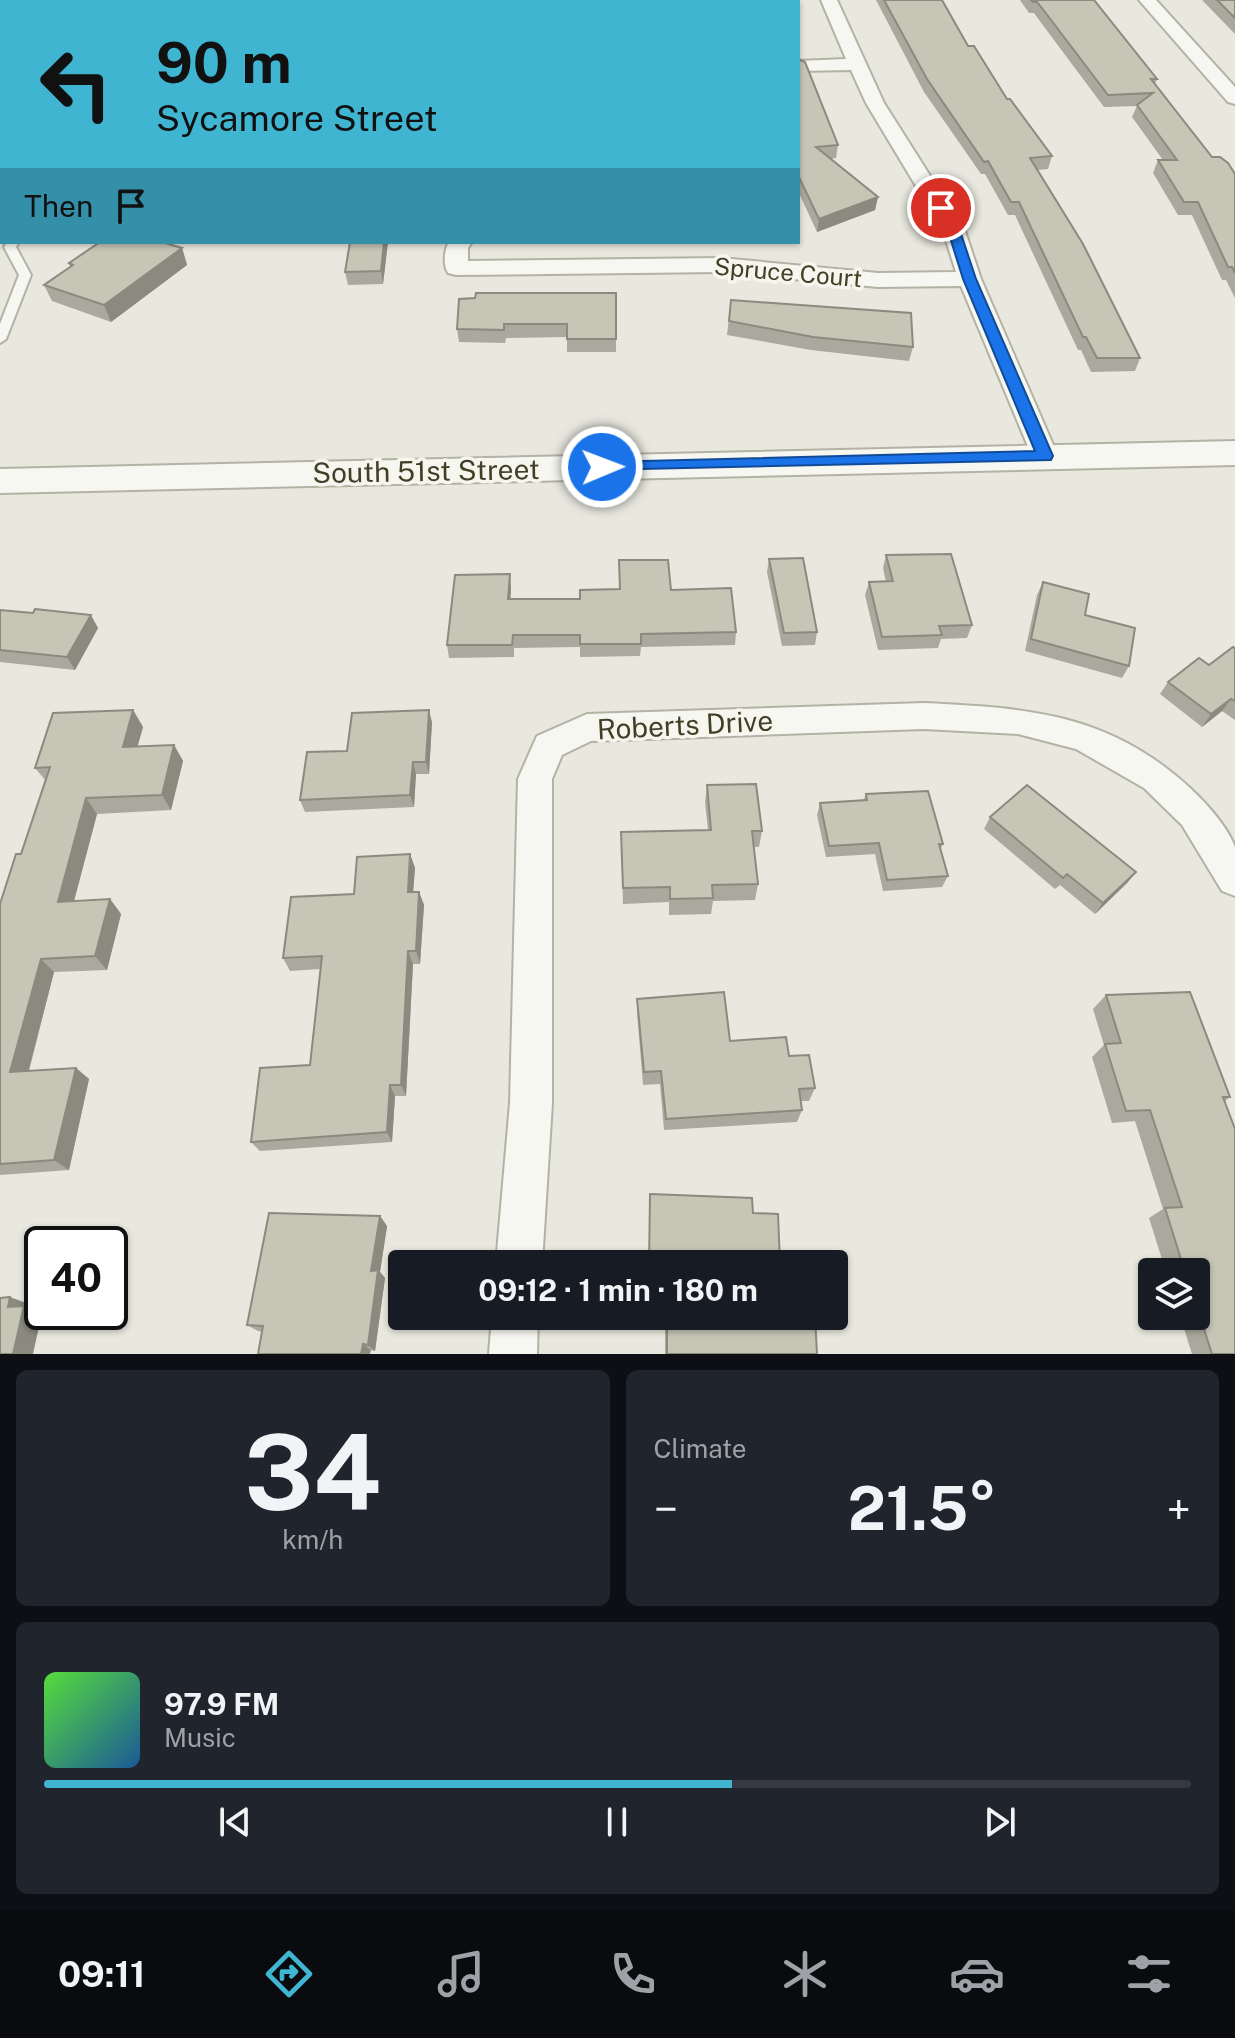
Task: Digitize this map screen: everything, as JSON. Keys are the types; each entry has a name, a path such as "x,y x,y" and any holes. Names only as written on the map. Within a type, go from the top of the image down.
{"street":[{"path":"829,0 875,103 954,231 970,279 1045,456"},
{"path":"1147,0 1235,98"},
{"path":"800,66 858,64"},
{"name":"Spruce Court","path":"459,244 456,268 605,265 755,267 878,280 970,279"},
{"path":"582,244 605,265"},
{"name":"South 51st Street","path":"0,481 1235,453"},
{"name":"Roberts Drive","path":"520,1250 531,1103 535,779 549,746 587,728 924,716 1018,721 1084,737 1156,778 1194,814 1235,879"},
{"path":"513,1354 514,1330"}],"lane":[{"path":"0,339 25,275 10,247 12,244"}],"building":[{"path":"884,0 942,0 968,46 974,46 1007,99 1052,156 1030,158 1083,244 1140,358 1097,358 1086,337 1083,337 1019,202 1011,202 988,161 984,162 927,79"},
{"path":"1031,0 1094,0 1157,79 1151,79 1212,157 1220,157 1228,163 1235,174 1235,273 1232,267 1228,267 1198,202 1184,202 1158,160 1177,160 1137,105 1153,93 1108,95 1037,2"},
{"path":"1217,0 1235,0 1235,18"},
{"path":"800,60 805,62 838,145 816,147 878,197 819,219 800,179"},
{"path":"97,244 169,244 182,248 104,305 44,285 73,265 69,263"},
{"path":"350,244 384,244 381,271 345,272"},
{"path":"476,293 616,293 616,339 567,339 567,324 504,324 504,330 457,329 459,299 475,298"},
{"path":"731,300 911,313 913,347 813,337 729,321"},
{"path":"951,554 972,625 939,626 942,635 882,637 869,582 893,581 886,555"},
{"path":"803,558 817,632 784,633 769,559"},
{"path":"619,560 668,560 671,590 731,588 736,632 641,634 641,644 580,644 580,635 513,635 512,645 447,645 455,575 510,574 508,599 580,599 580,590 620,589"},
{"path":"1043,582 1089,594 1085,615 1135,628 1129,666 1031,639"},
{"path":"35,609 91,615 67,657 0,650 0,610 33,613"},
{"path":"1233,647 1235,701 1231,699 1211,714 1168,682 1199,658 1209,665"},
{"path":"133,710 123,747 174,745 162,795 86,798 58,902 110,899 95,956 41,959 10,1072 76,1068 54,1160 0,1164 0,904 16,854 21,854 50,767 35,768 53,713"},
{"path":"429,710 426,762 413,762 410,795 300,800 307,752 347,751 352,713"},
{"path":"756,784 762,831 752,831 758,884 712,885 713,898 670,899 670,887 623,888 621,832 711,830 707,785"},
{"path":"1027,785 1136,872 1103,903 1067,874 1063,878 990,817"},
{"path":"928,791 943,844 939,844 948,876 887,880 879,843 829,846 820,803 867,800 866,794"},
{"path":"410,854 408,892 419,892 416,951 408,951 401,1085 390,1085 387,1132 251,1142 260,1068 310,1065 322,956 283,958 291,897 354,894 357,857"},
{"path":"724,992 730,1041 786,1037 789,1056 809,1055 815,1088 799,1089 802,1110 666,1119 661,1071 644,1072 637,999"},
{"path":"1190,992 1230,1097 1223,1097 1235,1129 1235,1354 1212,1354 1204,1330 1210,1330 1210,1258 1181,1258 1165,1208 1182,1207 1150,1110 1126,1111 1105,1044 1121,1043 1106,995"},
{"path":"650,1194 752,1198 753,1213 778,1214 779,1250 649,1250"},
{"path":"269,1213 380,1216 371,1271 378,1270 368,1345 363,1344 361,1354 258,1354 263,1326 247,1325"},
{"path":"10,1297 8,1307 24,1306 13,1354 0,1354 0,1298"},
{"path":"667,1330 816,1330 817,1354 667,1354"}],"route":[{"path":"602,467 1045,456 970,279 954,231 941,208"}]}
